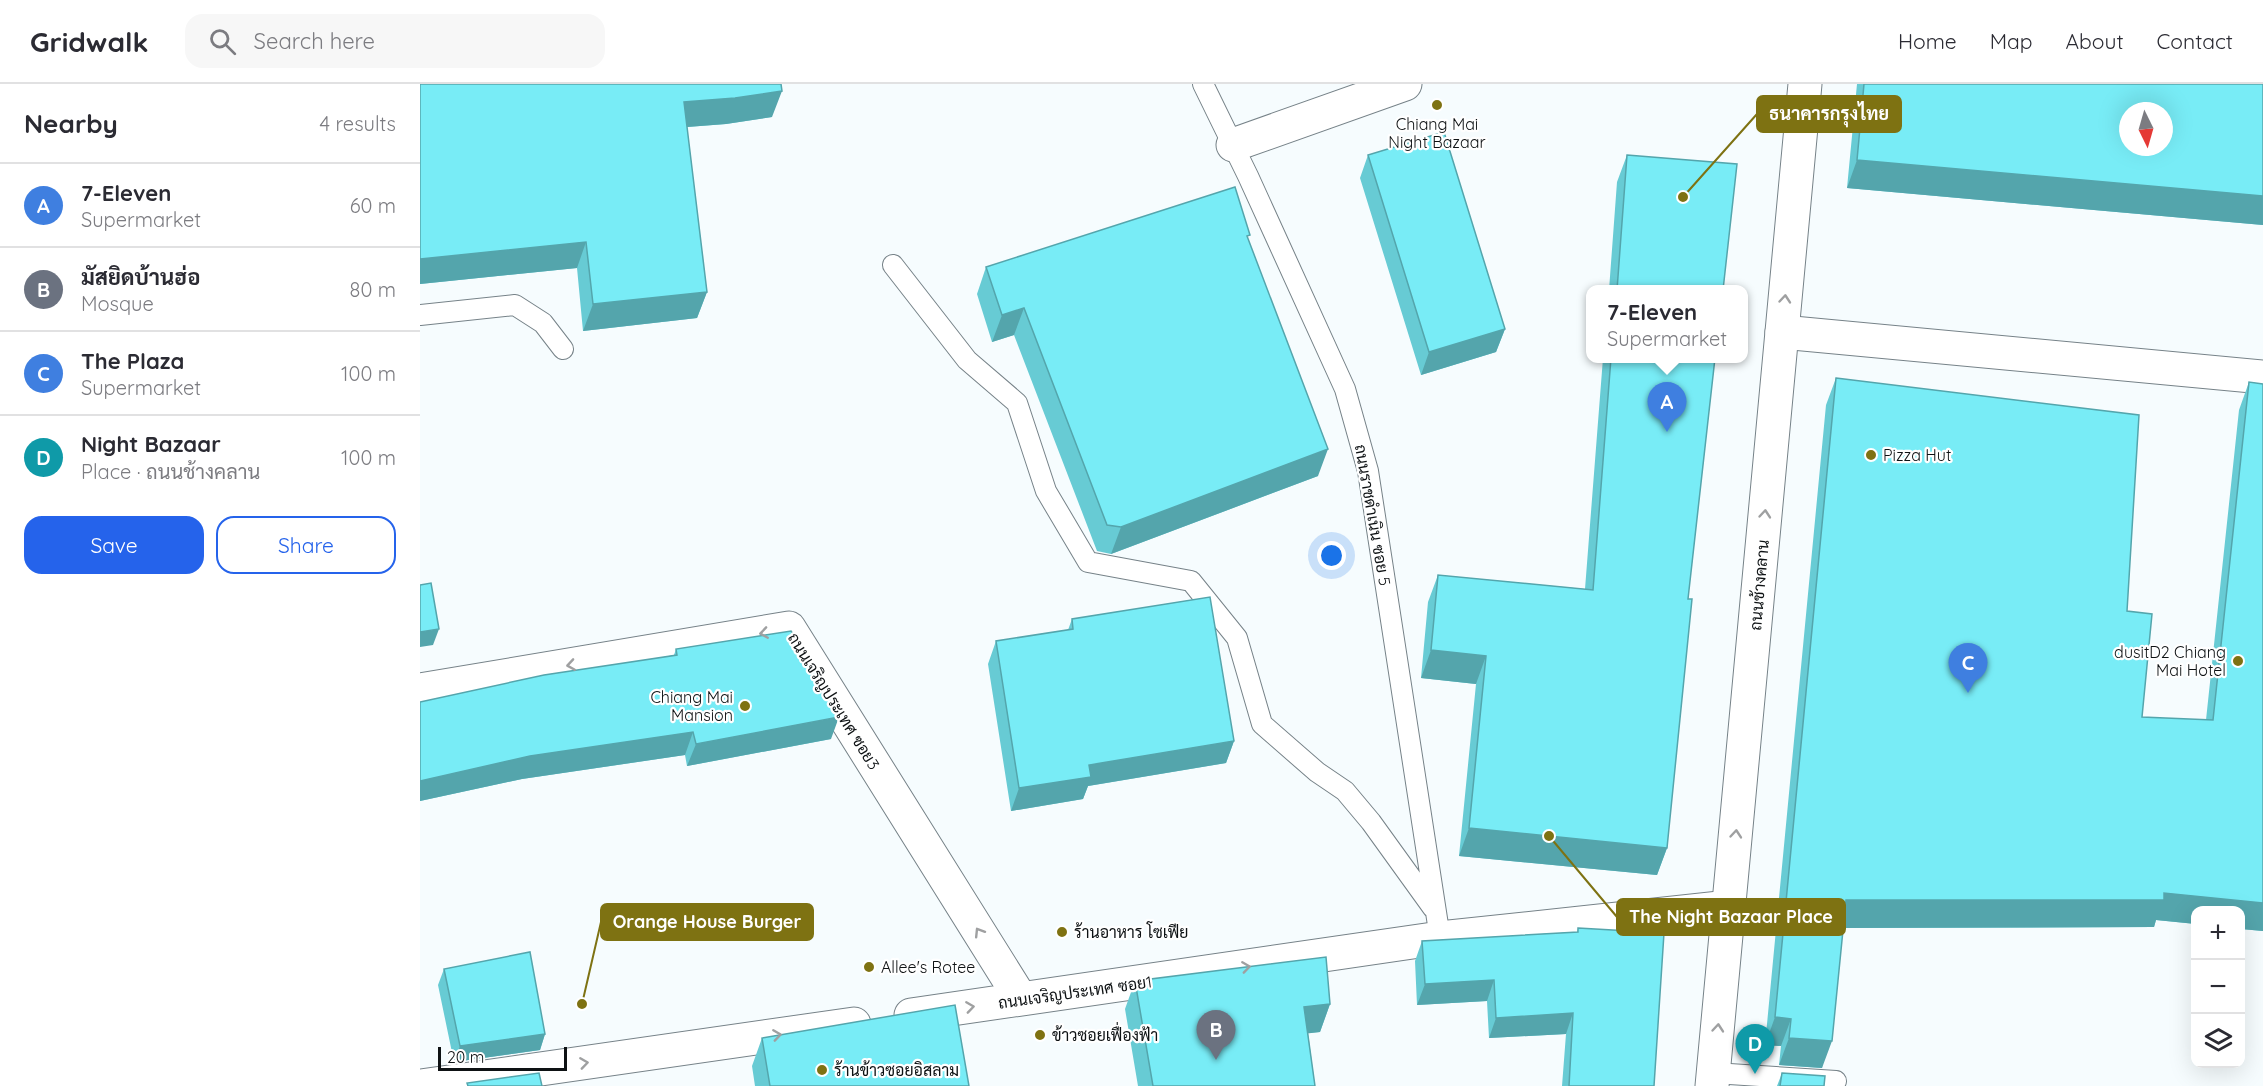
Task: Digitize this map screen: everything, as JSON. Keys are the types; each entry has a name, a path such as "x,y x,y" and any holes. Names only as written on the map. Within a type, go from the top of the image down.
{"street":[{"path":"1233,145 1406,84"},
{"name":"ถนนช้างคลาน","path":"1713,1080 1805,84"},
{"path":"1782,332 2263,377"},
{"name":"ถนนเจริญประเทศ ซอย3","path":"420,690 789,628 1021,999"},
{"name":"ถนนเจริญประเทศ ซอย1","path":"422,1086 1021,999 1438,926 1729,908"}],"lane":[{"name":"ถนนราชดำเนิน ซอย 5","path":"1203,84 1345,389 1368,471 1438,926"},
{"path":"893,265 967,360 1017,403 1046,491 1088,562 1191,581 1237,638 1262,724 1317,772 1345,791 1371,822 1438,926"},
{"path":"420,315 515,305 543,323 563,349"},
{"path":"1713,1080 1836,1081"}],"building":[{"path":"420,84 781,84 782,91 684,102 707,292 593,304 586,242 420,259"},
{"path":"1864,84 2263,84 2263,196 1857,160"},
{"path":"1444,132 1505,329 1429,352 1368,155"},
{"path":"1627,155 1737,164 1724,285 1617,285"},
{"path":"1235,187 1250,235 1247,236 1328,449 1121,527 1107,525 1024,308 1002,315 986,267"},
{"path":"1611,363 1714,363 1688,599 1692,599 1667,848 1469,828 1486,656 1431,650 1438,575 1593,590"},
{"path":"1836,378 2139,415 2127,611 2152,614 2142,717 2213,720 2249,382 2263,384 2263,903 2164,893 2164,900 1846,900 1832,1041 1789,1038 1791,1019 1775,1017"},
{"path":"431,583 439,629 420,632 420,585"},
{"path":"1210,597 1234,741 1089,765 1091,777 1019,788 996,641 1073,629 1072,619"},
{"path":"791,631 822,681 839,717 696,744 693,732 530,756 420,781 420,702 544,675 677,655 676,649"},
{"path":"1578,928 1664,933 1654,1086 1569,1086 1573,1013 1496,1018 1494,980 1425,984 1422,941 1578,932"},
{"path":"530,952 545,1034 460,1046 444,969"},
{"path":"1326,957 1330,1004 1304,1007 1315,1086 1153,1086 1135,981"},
{"path":"955,1005 969,1086 770,1086 762,1038"},
{"path":"539,1073 542,1086 468,1086 467,1083"},
{"path":"1782,1073 1825,1076 1824,1086 1780,1086"}],"place":[{"name":"Chiang Mai Night Bazaar","path":"1437,105"},
{"name":"ธนาคารกรุงไทย","path":"1683,197"},
{"name":"7-Eleven","path":"1667,432"},
{"name":"Pizza Hut","path":"1871,455"},
{"name":"dusitD2 Chiang Mai Hotel","path":"2238,661"},
{"name":"The Plaza","path":"1968,693"},
{"name":"Chiang Mai Mansion","path":"745,706"},
{"name":"The Night Bazaar Place","path":"1549,836"},
{"name":"ร้านอาหาร โซเฟีย","path":"1062,932"},
{"name":"Allee's Rotee","path":"869,967"},
{"name":"Orange House Burger","path":"582,1004"},
{"name":"ข้าวซอยเฟื่องฟ้า","path":"1040,1035"},
{"name":"มัสยิดบ้านฮ่อ","path":"1216,1060"},
{"name":"ร้านข้าวซอยอิสลาม","path":"822,1070"},
{"name":"Night Bazaar","path":"1755,1074"}]}
